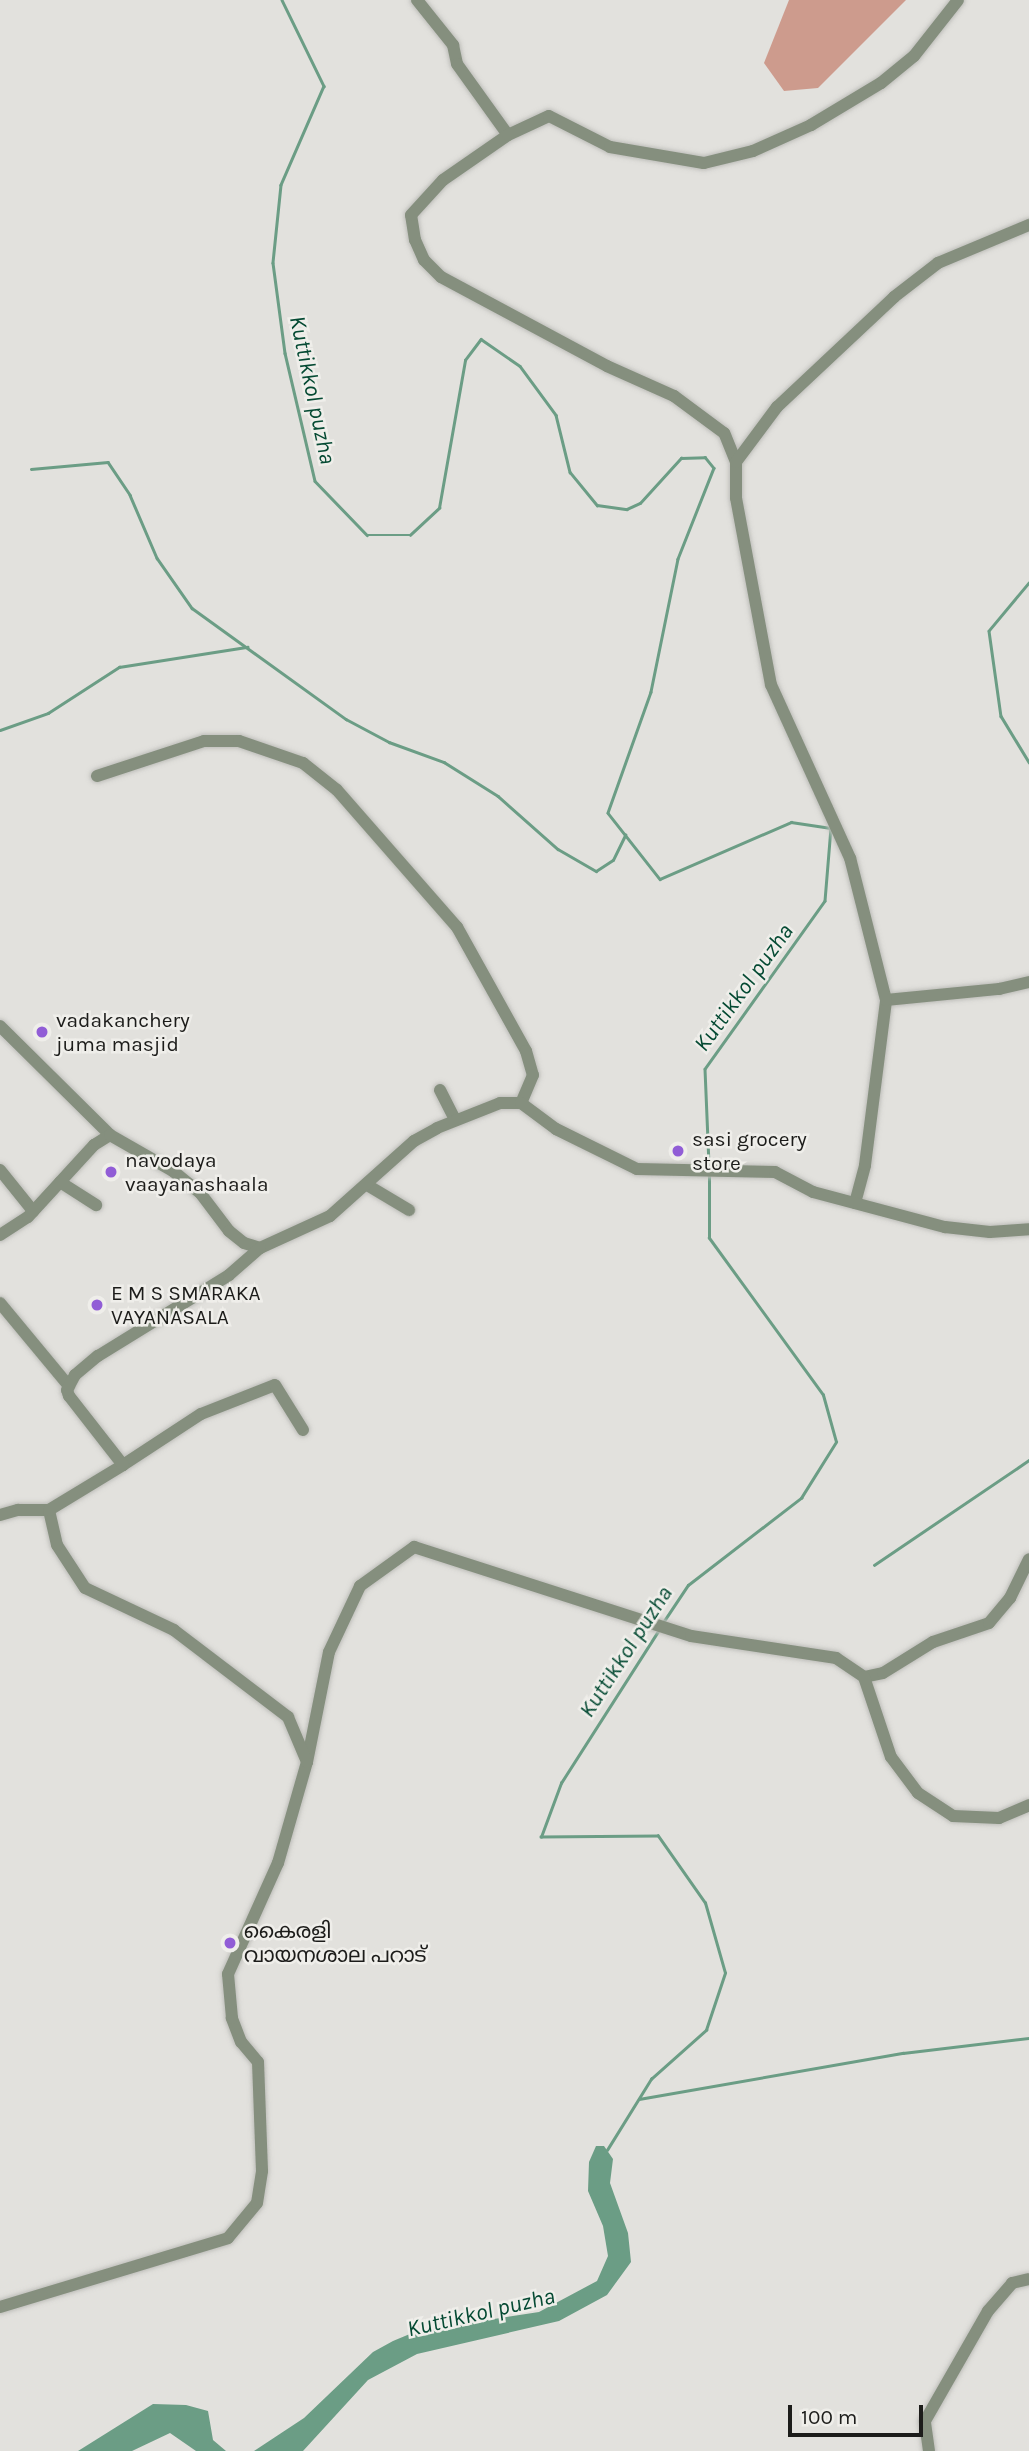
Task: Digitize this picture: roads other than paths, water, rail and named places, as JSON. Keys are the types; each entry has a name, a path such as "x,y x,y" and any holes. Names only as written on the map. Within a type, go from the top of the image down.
{"street":[{"path":"417,0 453,45 457,64 508,135"},
{"path":"855,1203 865,1165 886,1000 850,858 771,685 736,498 736,462 724,433 674,397 482,302 441,277 424,260 415,240 411,215 443,180 508,135 549,116 610,147 704,163 727,160 811,125 881,83 914,56 958,0"},
{"path":"736,462 777,407 894,297 938,263 1029,225"},
{"path":"97,776 204,741 239,741 303,763 337,790 457,927 526,1051 533,1075 521,1103"},
{"path":"886,1000 999,989 1029,982"},
{"path":"0,1026 110,1135 173,1171 201,1194 229,1231 244,1243 260,1248"},
{"path":"440,1090 455,1119"},
{"path":"69,1386 98,1356 229,1275 260,1248 303,1232 367,1185 414,1141 455,1119 500,1103 521,1103 556,1129 637,1169 775,1172 813,1192 945,1227 990,1232 1029,1229"},
{"path":"0,1235 33,1212 94,1145 110,1135"},
{"path":"0,1170 33,1212"},
{"path":"61,1182 96,1205"},
{"path":"367,1185 409,1210"},
{"path":"0,1303 69,1386 69,1396 123,1465"},
{"path":"0,1515 18,1510 49,1510 201,1413 275,1385 303,1430"},
{"path":"49,1510 57,1545 85,1588 174,1630 288,1717 307,1762"},
{"path":"0,2307 228,2238 257,2203 262,2171 258,2062 241,2042 232,2018 228,1974 278,1863 307,1762 329,1651 360,1586 414,1547 691,1636 836,1658 864,1677 891,1757 918,1793 953,1815 999,1818 1029,1805"},
{"path":"864,1677 883,1673 933,1642 989,1623 1010,1598 1029,1559"},
{"path":"299,1739 315,1724"},
{"path":"929,2451 925,2421 988,2311 1012,2283 1029,2279"}],"waterway":[{"name":"Kuttikkol puzha","path":"282,0 324,86 281,185 273,263 285,353 315,481 367,535 410,535 439,508 465,360 481,339 520,366 556,415 570,472 597,505 627,509 640,503 681,458 705,457 714,468 678,559 651,692 608,813 660,879 791,822 831,828 825,901 705,1069 709,1165"},
{"path":"31,469 108,462 130,495 157,558 192,608 346,719 389,742 444,762 498,796 558,849 596,871 613,860 625,835"},
{"path":"1029,583 989,631 1001,716 1029,762"},
{"path":"0,730 48,713 119,667 247,647"},
{"name":"Kuttikkol puzha","path":"664,1621 688,1585 801,1498 836,1442 823,1395 709,1238 709,1175"},
{"path":"874,1565 1029,1460"},
{"name":"Kuttikkol puzha","path":"607,2150 651,2079 706,2030 725,1973 705,1903 658,1836 541,1837 561,1783 659,1630"},
{"path":"639,2099 903,2053 1029,2038"}],"place":[{"name":"vadakanchery juma masjid","path":"42,1032"},
{"name":"sasi grocery store","path":"678,1151"},
{"name":"navodaya vaayanashaala","path":"111,1172"},
{"name":"E M S SMARAKA VAYANASALA","path":"97,1305"},
{"name":"കൈരളി വായനശാല പറാട്","path":"230,1943"}]}
